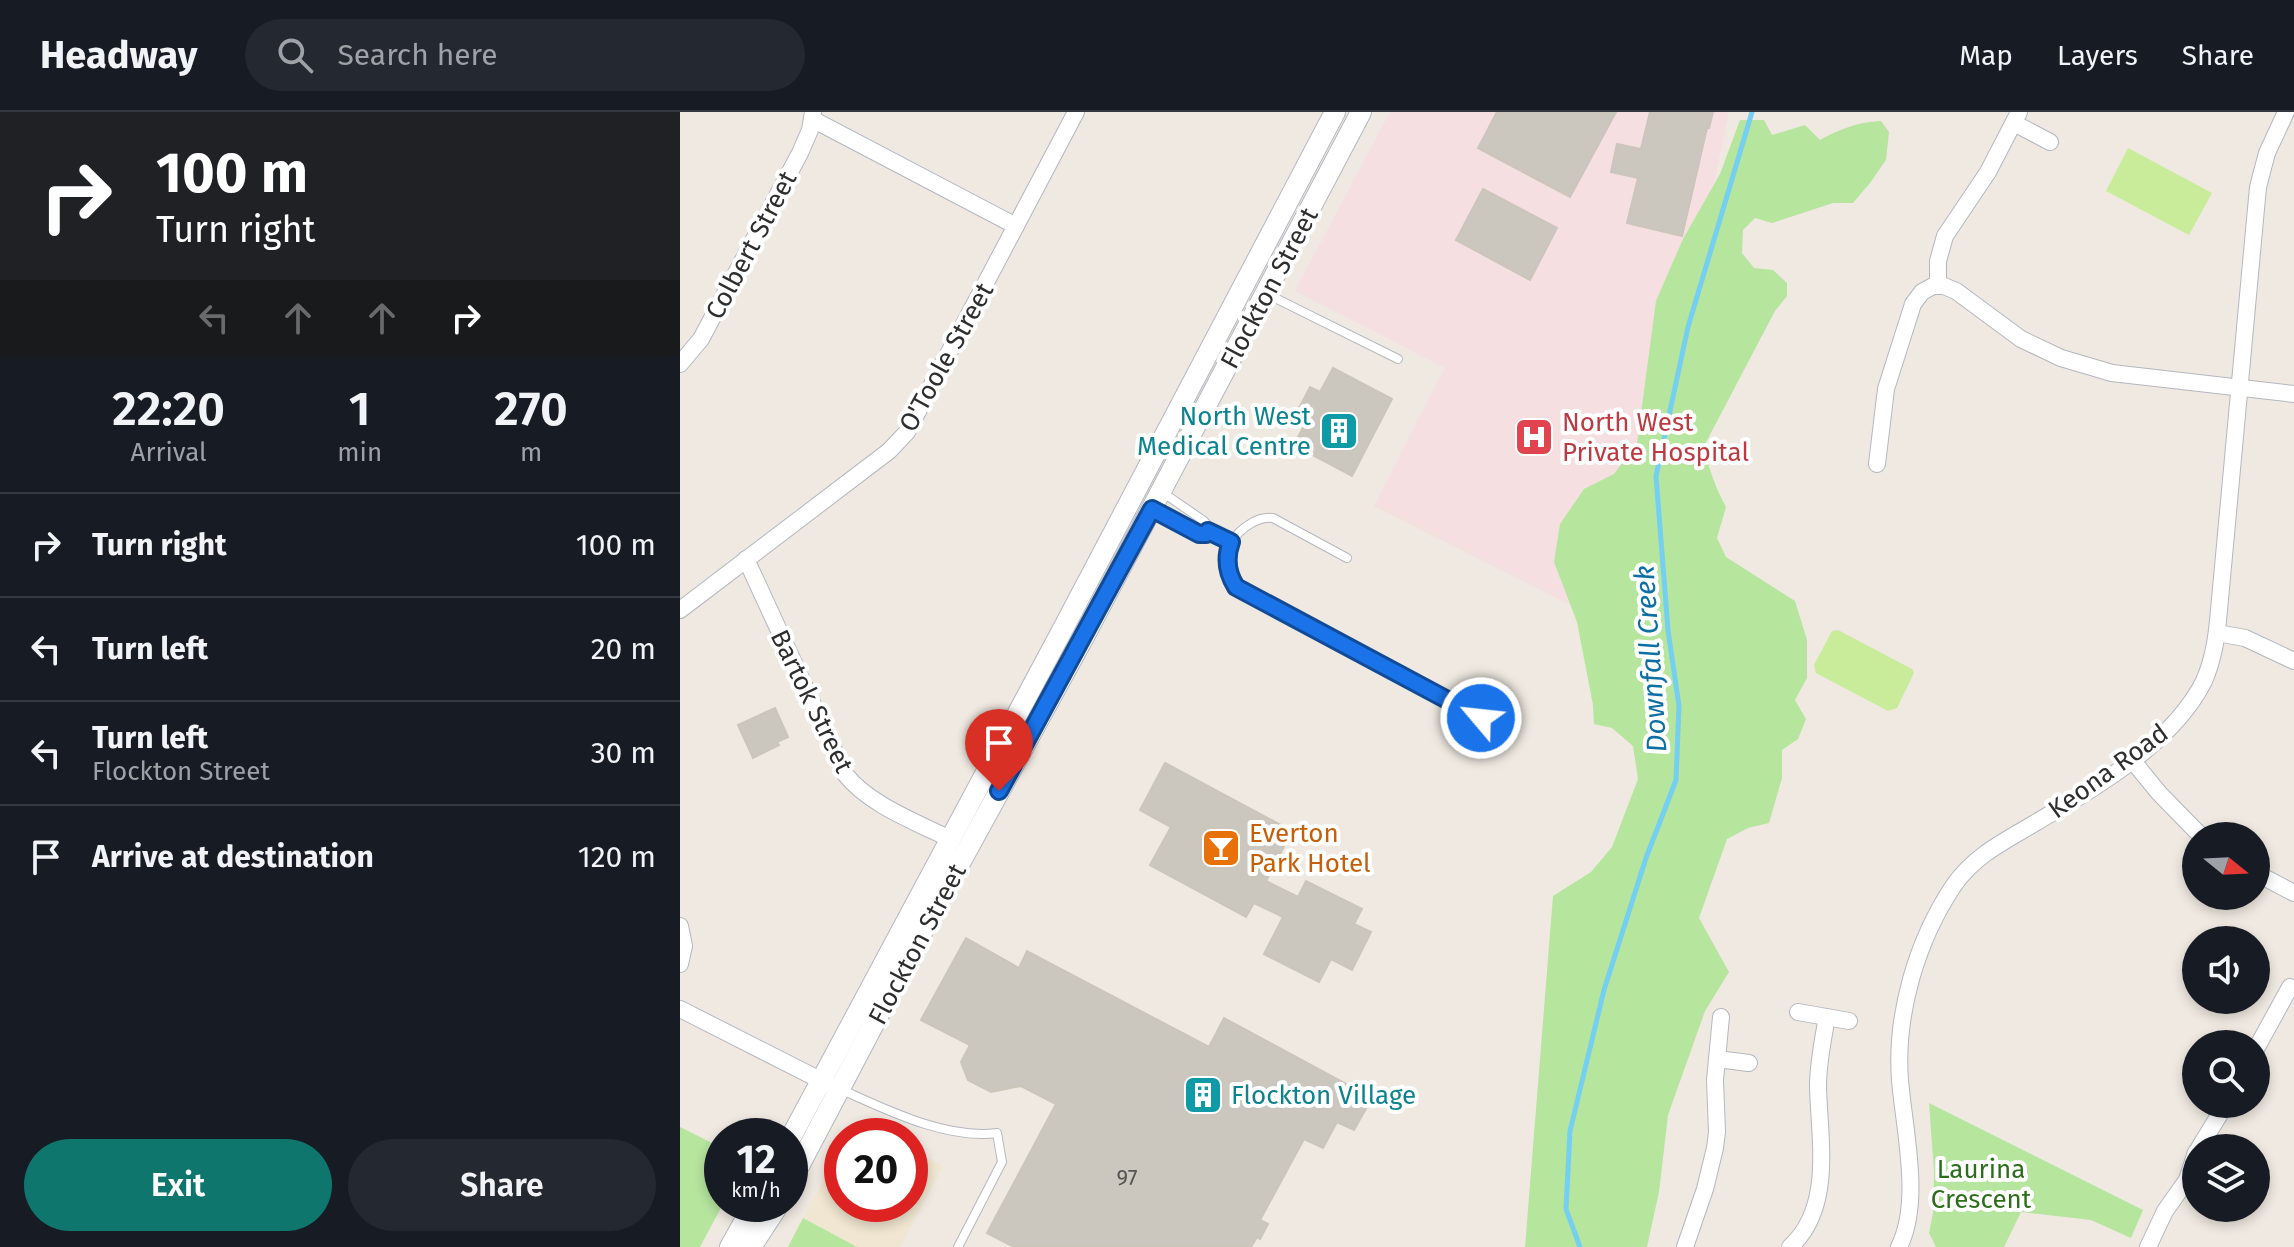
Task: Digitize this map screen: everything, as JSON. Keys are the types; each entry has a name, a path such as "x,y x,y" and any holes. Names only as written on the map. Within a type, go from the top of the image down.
{"street":[{"name":"O'Toole Street","path":"680,610 889,451 907,432 1076,112"},
{"name":"Flockton Street","path":"808,1139 830,1085 950,839 1335,112"},
{"name":"Flockton Street","path":"806,1118 830,1085 1156,500 1361,112"},
{"name":"Keona Road","path":"1900,1247 1909,1219 1911,1190 1900,1076 1902,1037 1908,992 1930,929 1964,871 1983,853 2132,760 2186,709 2210,666 2217,633 2259,178 2286,112"},
{"path":"813,116 1016,226"},
{"name":"Colbert Street","path":"680,364 701,339 800,153 813,116"},
{"path":"1938,286 1938,261 1945,236 1988,172 2016,118 2050,142"},
{"path":"1877,464 1886,389 1909,315 1922,292 1938,286 1956,291 2021,339 2084,366 2112,373 2294,394"},
{"name":"Bartok Street","path":"746,559 845,774 870,797 950,839"},
{"path":"2217,633 2245,638 2294,661"},
{"path":"2132,760 2187,822"},
{"path":"2270,880 2294,893"},
{"path":"680,926 684,946 680,964"},
{"path":"2267,1030 2293,985"},
{"path":"680,1009 830,1085"},
{"path":"1798,1012 1849,1021"},
{"path":"1685,1247 1715,1148 1721,1017"},
{"path":"1790,1247 1808,1227 1820,1174 1818,1084 1827,1017"},
{"path":"1717,1059 1749,1063"},
{"path":"2148,1247 2165,1211 2182,1187"},
{"path":"730,1247 744,1222"},
{"path":"751,1247 767,1222"}],"lane":[{"path":"1267,294 1398,359"},
{"path":"1156,500 1204,521 1209,527 1208,531"},
{"path":"1156,500 1199,534 1208,531"},
{"path":"1347,558 1268,517 1251,523 1231,542 1227,554 1228,568 1236,587 1481,718"},
{"path":"1208,531 1231,542"},
{"path":"830,1085 892,1113 936,1126 977,1134 997,1133 1002,1162 958,1247"}],"shaded area":[{"name":"North West Private Hospital","path":"1390,112 1729,112 1618,629 1374,506 1445,368 1295,291"},
{"path":"928,1158 943,1166 928,1194"},
{"path":"824,1179 824,1222 913,1222 900,1247 857,1247 808,1221 808,1209"}],"green space":[{"path":"1740,120 1764,120 1772,135 1805,125 1820,140 1849,127 1881,121 1889,132 1886,160 1853,203 1833,203 1772,223 1755,218 1743,230 1742,253 1754,268 1773,270 1787,283 1787,296 1775,311 1703,448 1726,507 1717,538 1726,557 1795,601 1807,640 1807,678 1795,700 1806,719 1798,739 1782,750 1782,778 1769,823 1748,828 1727,839 1699,918 1729,972 1705,1011 1668,1115 1659,1192 1647,1247 1525,1247 1553,896 1591,872 1612,847 1638,779 1633,746 1612,728 1594,724 1577,622 1554,562 1560,524 1584,489 1614,474 1637,443 1656,301 1683,239 1720,174"},
{"path":"2128,148 2212,193 2189,235 2106,191"},
{"path":"1838,630 1912,669 1914,673 1897,708 1888,711 1816,673 1814,665 1832,631"},
{"name":"Laurina Crescent","path":"1929,1103 2143,1210 2131,1238 2091,1220 2021,1212 2004,1247 1936,1247 1929,1233 1934,1172"},
{"path":"680,1127 704,1139 704,1222 713,1222 700,1247 680,1247"},
{"path":"808,1221 857,1247 788,1247 801,1222"}],"building":[{"path":"1497,112 1616,112 1570,197 1478,148"},
{"path":"1650,112 1713,112 1682,236 1627,223 1638,178 1611,172 1617,144 1641,149"},
{"path":"1483,189 1557,228 1530,280 1456,240"},
{"name":"North West Medical Centre","path":"1333,368 1392,399 1352,476 1294,445 1309,416 1298,410 1310,387 1320,392"},
{"path":"775,708 788,737 753,758 738,725"},
{"name":"Everton Park Hotel","path":"1165,763 1292,831 1266,881 1298,897 1306,881 1362,909 1354,924 1371,932 1352,970 1331,959 1319,982 1264,954 1283,917 1254,903 1246,917 1150,865 1171,827 1140,810"},
{"name":"Flockton Village","path":"966,938 1019,968 1027,951 1209,1047 1224,1018 1372,1098 1354,1130 1337,1122 1323,1148 1304,1139 1260,1220 1268,1224 1260,1239 1257,1237 1251,1247 1014,1247 987,1233 1056,1104 1021,1086 991,1092 968,1080 961,1062 970,1045 921,1020"}],"waterway":[{"name":"Downfall Creek","path":"1580,1247 1566,1209 1570,1131 1604,990 1646,858 1676,780 1679,706 1668,630 1656,476 1688,327 1752,112"}],"place":[{"name":"North West Medical Centre","path":"1339,431"},
{"name":"North West Private Hospital","path":"1534,437"},
{"name":"Everton Park Hotel","path":"1221,848"},
{"name":"Flockton Village","path":"1203,1095"}],"route":[{"path":"999,791 1152,509 1199,534 1208,531 1231,542 1227,554 1228,568 1236,587 1481,718"}]}
